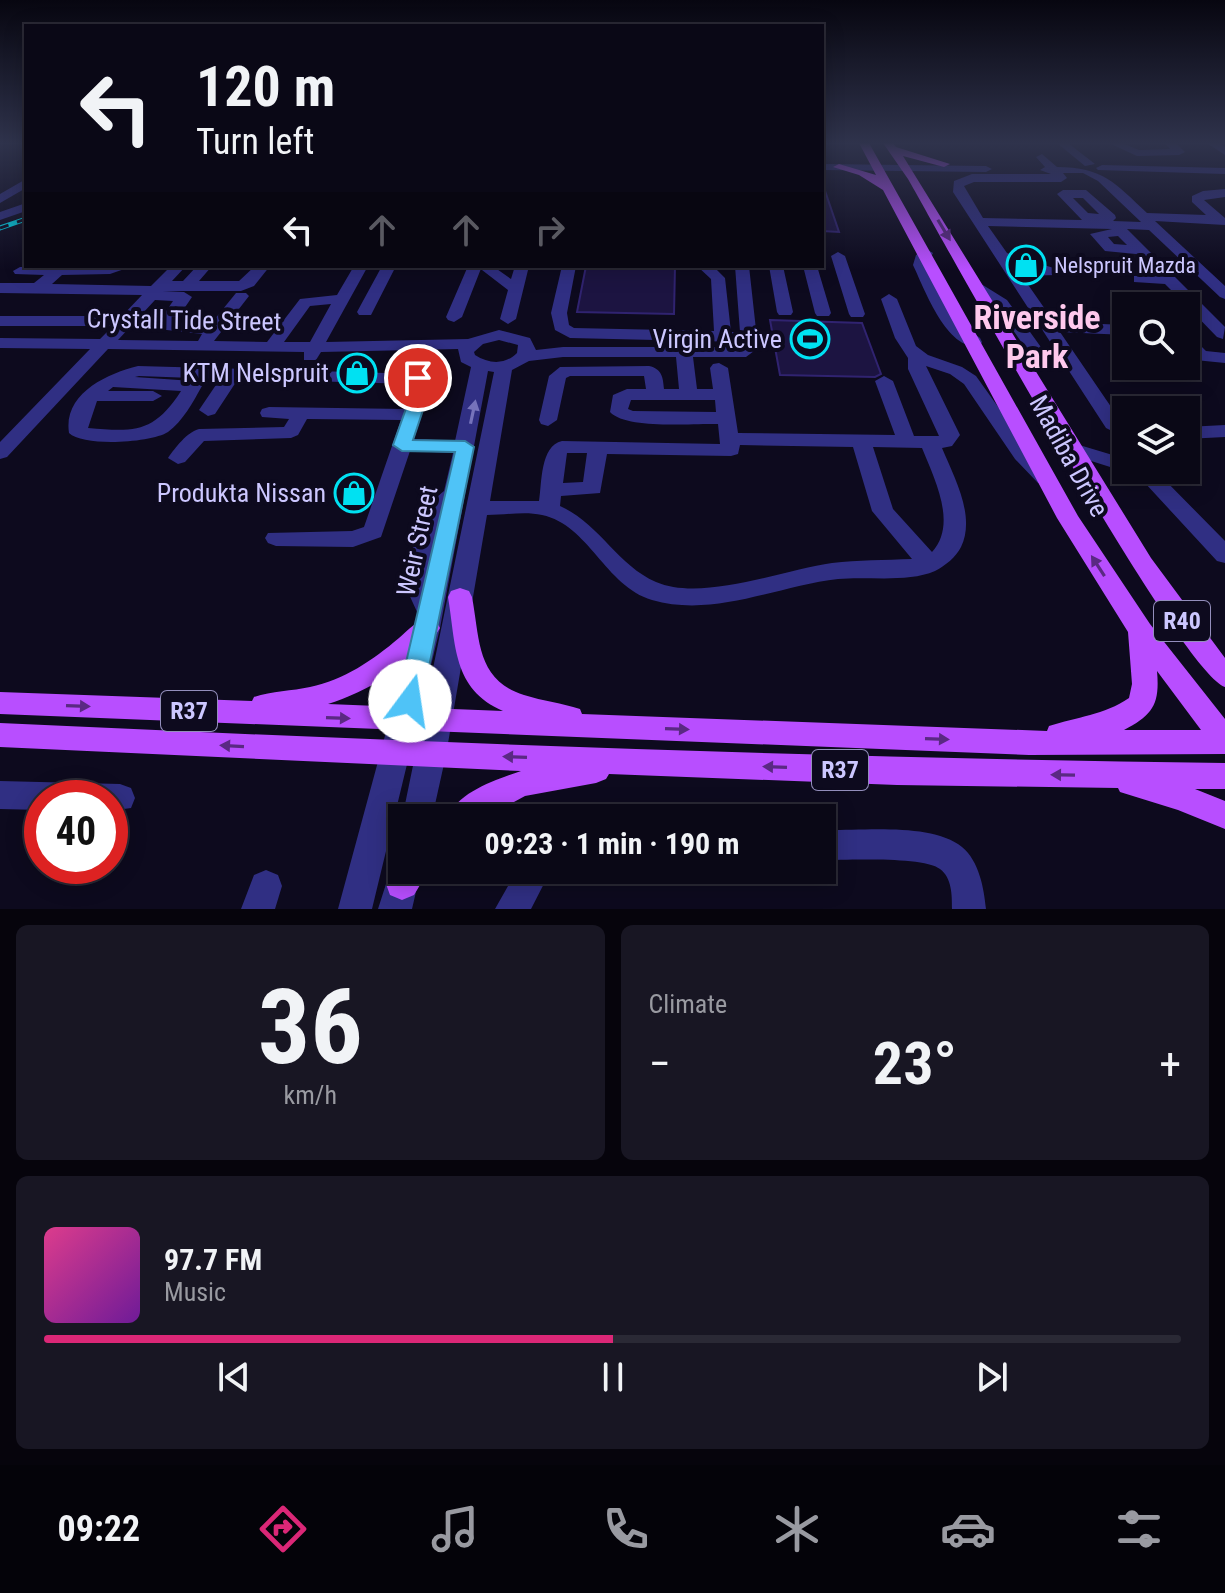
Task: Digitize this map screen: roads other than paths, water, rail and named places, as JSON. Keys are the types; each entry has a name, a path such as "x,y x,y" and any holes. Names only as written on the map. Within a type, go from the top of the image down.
{"main road":[{"path":"885,185 889,188"},
{"name":"Madiba Drive","path":"917,185 1164,597 1225,676"},
{"name":"Madiba Drive","path":"889,188 1045,478 1141,631 1225,741"},
{"path":"460,597 476,673 481,683 492,691 531,707 620,727"},
{"path":"197,711 282,703 336,693 384,668 429,621"},
{"path":"1029,743 1117,721 1137,710 1144,699 1145,684 1141,631"},
{"name":"R37","path":"0,703 1029,743 1225,741"},
{"name":"R37","path":"0,735 391,769 656,762 897,772 1225,776"},
{"path":"481,804 499,791 523,781 656,762"},
{"path":"1109,776 1181,797 1225,815"}],"street":[{"path":"0,199 22,185"},
{"path":"958,185 959,192 1046,327 1112,423"},
{"path":"1108,185 1225,294"},
{"path":"1222,222 1196,199 1203,195 1225,193"},
{"path":"0,216 24,208"},
{"path":"978,222 1116,225 1148,221 1222,222"},
{"path":"1116,225 1181,292"},
{"path":"1116,225 1097,234 1110,248 1139,250"},
{"path":"838,256 857,314"},
{"path":"1001,256 1056,271 1011,272"},
{"path":"20,271 118,268"},
{"path":"0,453 177,268"},
{"path":"187,286 203,268"},
{"path":"0,288 155,290 187,286 241,286 249,283 261,268"},
{"path":"300,375 360,268"},
{"path":"365,312 388,268"},
{"path":"476,351 508,319 521,268"},
{"path":"569,268 559,317 561,327 570,333 749,337"},
{"path":"706,268 718,278 723,337"},
{"path":"476,351 523,346 563,352 743,353 750,348 742,268"},
{"path":"776,268 785,312"},
{"path":"811,268 823,313"},
{"path":"454,317 479,269 503,277 516,289"},
{"path":"38,288 58,271"},
{"path":"1139,279 1170,280"},
{"path":"155,290 184,297 164,326 213,330"},
{"path":"201,347 241,296"},
{"path":"272,347 305,302 342,299"},
{"path":"889,299 909,349 917,356 952,368 968,378 1021,456 1045,478"},
{"path":"1200,311 1224,334"},
{"path":"0,321 132,315 138,318 145,330 168,346"},
{"path":"1200,318 1207,318"},
{"path":"508,319 523,346"},
{"path":"1046,327 1112,329"},
{"path":"1200,333 1224,334"},
{"name":"Crystall Tide Street","path":"0,343 368,348 402,355 476,351"},
{"path":"476,351 504,366 523,346"},
{"name":"Weir Street","path":"355,909 429,621 419,590 418,573 431,521 441,505 455,493 465,447 476,351"},
{"path":"684,353 689,394"},
{"path":"1200,355 1225,358"},
{"path":"729,439 945,442 950,435 917,369 917,356"},
{"name":"Weir Street","path":"420,804 504,366"},
{"path":"550,500 557,450 566,446 731,450 719,368"},
{"path":"548,420 558,376 566,371 649,371 654,376 655,394"},
{"path":"208,410 233,373"},
{"path":"167,377 193,384 163,427 155,432 137,435 77,432 78,421 89,396 110,381 167,377 233,373 418,378 422,386 373,532 353,539 276,538"},
{"path":"550,500 581,527 626,575 640,585 678,597 701,596 834,572 930,564 948,549 957,519 884,381"},
{"path":"722,395 622,395 620,414 630,417 725,418"},
{"path":"89,396 186,396"},
{"path":"269,413 412,415"},
{"path":"178,458 199,435 284,434 291,431 301,414"},
{"path":"1200,432 1225,431"},
{"path":"861,441 883,511 930,564"},
{"path":"402,445 465,447"},
{"path":"478,508 550,500 593,488 598,448"},
{"path":"1076,450 1112,456"},
{"path":"1157,484 1225,555"},
{"path":"0,795 24,796"},
{"path":"836,846 927,849 946,854 968,885 969,909"},
{"path":"512,909 527,884"}],"railway":[{"path":"0,228 24,220"}],"place":[{"name":"Nelspruit Mazda","path":"1026,265"},
{"name":"Virgin Active","path":"810,339"},
{"name":"KTM Nelspruit","path":"357,373"},
{"name":"Produkta Nissan","path":"354,493"}],"district":[{"name":"Riverside Park","path":"1037,336"}]}
